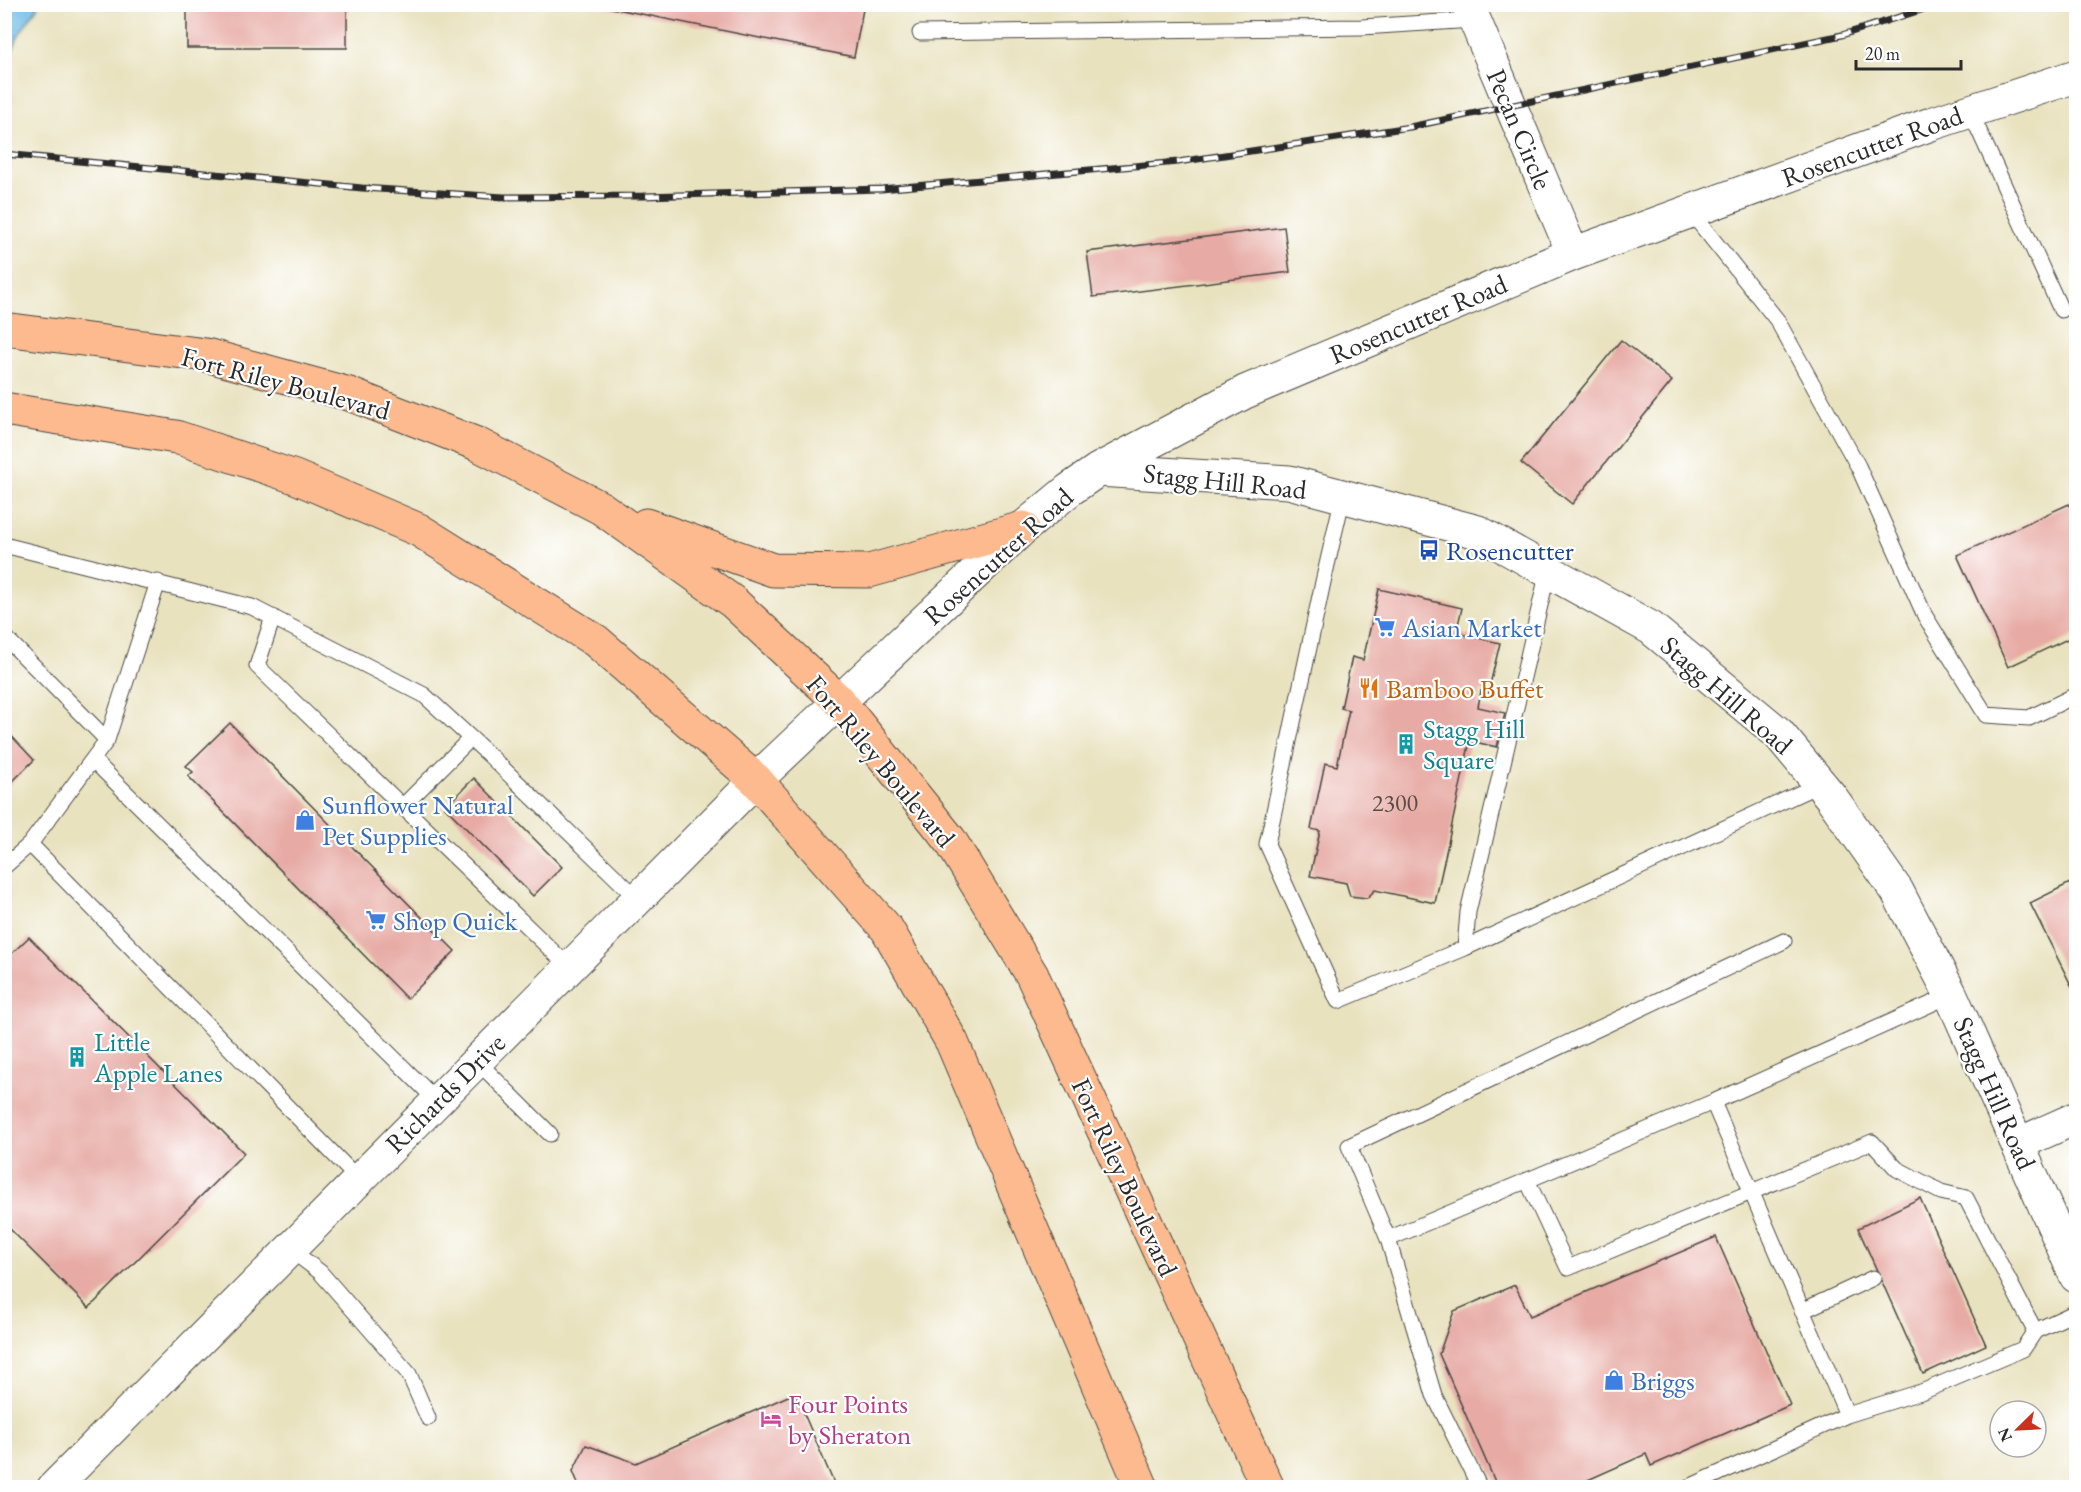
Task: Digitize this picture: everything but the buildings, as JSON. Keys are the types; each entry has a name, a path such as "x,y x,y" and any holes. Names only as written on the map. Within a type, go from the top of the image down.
{"highway":[{"name":"Fort Riley Boulevard","path":"4,329 206,355 349,394 477,444 601,508 733,602 838,701 950,840 1032,975 1268,1488"},
{"path":"4,409 176,437 295,477 419,530 596,641 756,780 887,929 952,1042 1142,1488"},
{"path":"601,508 773,570 869,571 1023,528"}],"street":[{"name":"Pecan Circle","path":"1471,12 1573,254"},
{"name":"Rosencutter Road","path":"838,701 945,604 1023,528 1068,490 1098,470 1245,392 1573,254 1970,111 2076,76"},
{"name":"Stagg Hill Road","path":"1098,470 1289,482 1478,532 1650,628 1778,733 1820,784 1897,891 1951,995 2076,1276"},
{"name":"Richards Drive","path":"53,1488 756,780 838,701"},
{"path":"2018,1144 2076,1118"}],"lane":[{"path":"920,33 1350,27 1471,12"},
{"path":"1970,111 2061,310"},
{"path":"1690,212 1777,320 1858,466 1924,616 1986,715 2029,718 2076,695"},
{"path":"1343,496 1267,844 1338,1001 1465,948 1820,784"},
{"path":"4,544 252,607 424,695 638,899"},
{"path":"1465,948 1468,912 1548,571"},
{"path":"4,867 30,844 107,740 158,582"},
{"path":"273,617 257,666 570,968"},
{"path":"4,636 107,740"},
{"path":"403,807 471,738"},
{"path":"93,760 437,1101"},
{"path":"30,844 359,1180"},
{"path":"1480,1488 1434,1395 1388,1239 1349,1146 1784,941"},
{"path":"1388,1239 1713,1102 1951,995"},
{"path":"477,1061 550,1134"},
{"path":"1713,1102 1847,1415"},
{"path":"1527,1180 1568,1268 1872,1142 1897,1169 1941,1192 1966,1198 2035,1332"},
{"path":"291,1250 320,1272 409,1374 428,1418"},
{"path":"1802,1311 1873,1278"},
{"path":"1687,1488 1847,1415 1924,1391 2023,1349 2035,1332 2076,1312"}],"water":[{"path":"5,4 39,5 18,36 5,73"}],"railway":[{"path":"4,154 362,188 504,197 644,196 881,189 1178,162 1410,127 1842,35 1940,4"}],"place":[{"name":"Rosencutter","path":"1429,550"},
{"name":"Asian Market","path":"1385,627"},
{"name":"Bamboo Buffet","path":"1369,688"},
{"name":"Stagg Hill Square","path":"1406,744"},
{"name":"Sunflower Natural Pet Supplies","path":"305,820"},
{"name":"Shop Quick","path":"376,920"},
{"name":"Little Apple Lanes","path":"77,1057"},
{"name":"Briggs","path":"1614,1380"},
{"name":"Four Points by Sheraton","path":"771,1419"}]}
